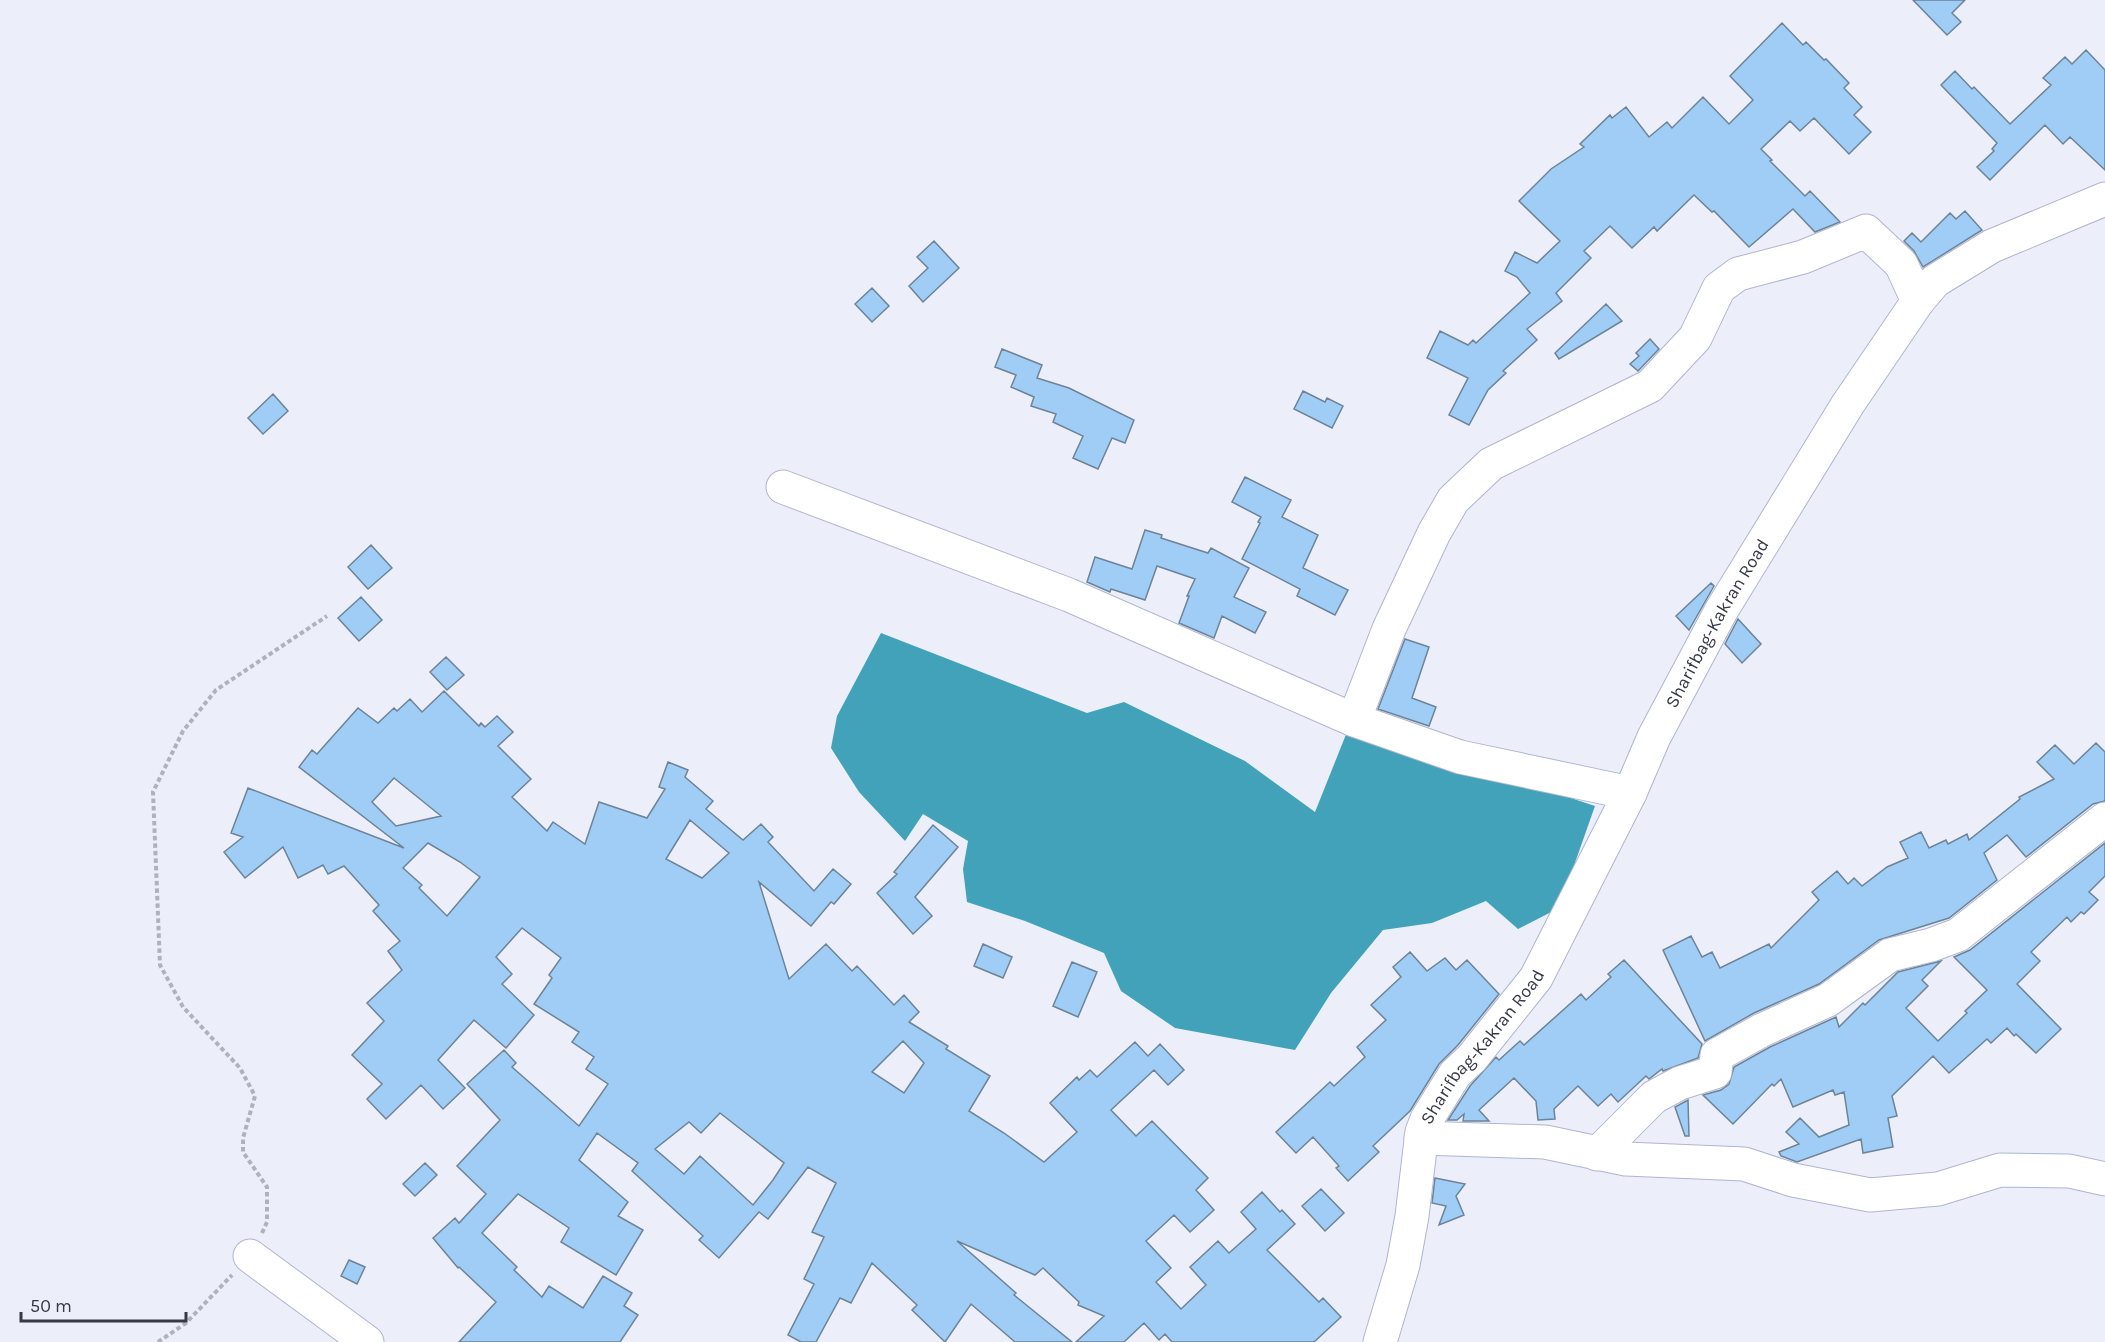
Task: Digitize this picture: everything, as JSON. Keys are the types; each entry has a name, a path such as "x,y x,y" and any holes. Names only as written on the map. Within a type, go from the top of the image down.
{"street":[{"name":"Sharifbag-Kakran Road","path":"1380,1342 1403,1264 1412,1216 1421,1138 1427,1119 1455,1074 1472,1058 1536,978 1630,793 1654,737 1721,611 1848,404 1918,301 1935,281 1992,246 2105,199"},
{"path":"1354,720 1389,629 1434,533 1453,500 1491,464 1650,386 1695,338 1719,288 1738,274 1803,257 1866,231 1901,264 1918,301"},
{"path":"783,487 1069,595 1354,720 1460,757 1630,793"},
{"path":"1597,1154 1654,1097 1680,1083 1715,1072 1718,1055 1762,1030 1828,1000 1890,955 1931,945 1958,935 2105,819"},
{"path":"1421,1138 1545,1142 1626,1159 1744,1164 1793,1180 1870,1195 1938,1189 2000,1170 2069,1171 2105,1179"},
{"path":"250,1257 367,1342"}],"path":[{"path":"158,1342 186,1323 250,1257 267,1222 267,1187 243,1152 243,1138 255,1096 240,1068 183,1007 160,965 153,792 183,731 216,690 327,616"}],"water":[{"path":"881,633 1087,713 1124,702 1245,761 1315,812 1347,732 1510,778 1595,806 1559,908 1518,929 1486,901 1432,923 1383,930 1331,993 1295,1050 1175,1028 1121,991 1104,953 1025,921 967,902 963,869 968,841 923,814 905,841 859,792 831,748 837,716"}],"building":[{"path":"1913,0 1965,0 1952,13 1961,22 1947,35"},
{"path":"1782,23 1803,45 1806,42 1824,60 1826,59 1849,83 1844,88 1862,107 1854,115 1871,132 1849,154 1814,118 1800,131 1790,121 1761,149 1805,196 1810,191 1840,222 1815,232 1793,209 1749,247 1714,211 1712,212 1694,195 1657,231 1654,227 1632,248 1610,226 1584,251 1591,258 1556,293 1562,301 1527,329 1537,340 1503,371 1506,373 1488,390 1469,425 1449,415 1468,378 1427,358 1440,331 1468,345 1473,340 1476,343 1530,293 1517,277 1505,271 1515,252 1537,263 1560,241 1519,201 1551,169 1584,147 1580,144 1610,115 1612,118 1626,107 1649,137 1667,122 1672,128 1703,97 1729,124 1753,100 1730,76"},
{"path":"2086,50 2105,70 2105,170 2070,137 2063,144 2045,125 1990,180 1977,167 1994,151 1992,149 1997,143 1941,85 1955,71 2010,124 2051,85 2043,78 2065,57 2072,64"},
{"path":"1965,211 1982,230 1923,267 1914,251 1904,241 1912,233 1921,242 1950,213 1956,219"},
{"path":"934,241 959,268 923,302 909,286 928,268 917,257"},
{"path":"872,288 889,306 872,322 855,304"},
{"path":"1606,304 1622,321 1559,359 1555,353"},
{"path":"1650,339 1659,349 1638,371 1630,364 1639,356 1636,353"},
{"path":"1002,349 1042,365 1037,378 1069,388 1134,420 1125,443 1112,438 1098,469 1073,458 1083,436 1053,422 1056,414 1031,406 1034,397 1011,387 1016,375 995,367"},
{"path":"1303,391 1325,402 1327,398 1343,406 1332,428 1294,409"},
{"path":"273,394 288,411 263,434 248,418"},
{"path":"1245,477 1291,500 1282,517 1318,535 1303,568 1348,590 1335,615 1297,596 1300,589 1242,559 1261,517 1232,502"},
{"path":"1145,530 1162,535 1161,538 1208,553 1211,548 1249,568 1234,597 1266,612 1255,633 1222,616 1214,638 1179,623 1195,579 1157,566 1145,600 1111,589 1110,592 1087,582 1095,557 1132,569"},
{"path":"371,545 392,568 368,589 348,567"},
{"path":"1711,583 1714,586 1689,630 1676,616"},
{"path":"361,597 382,620 359,641 338,618"},
{"path":"1738,619 1761,644 1742,663 1725,644"},
{"path":"1405,639 1429,647 1412,698 1436,707 1429,726 1378,709"},
{"path":"446,657 464,675 447,690 430,672"},
{"path":"444,691 479,726 481,723 485,727 497,716 513,732 498,746 531,779 512,797 547,831 553,822 585,844 599,802 647,818 665,789 659,787 668,762 688,770 685,777 713,801 706,809 743,840 761,824 773,837 768,842 814,891 833,869 851,884 834,904 831,902 811,926 759,882 789,979 826,944 852,971 857,966 894,1005 904,995 919,1012 909,1022 948,1046 946,1049 990,1076 969,1111 1044,1162 1077,1132 1050,1103 1077,1077 1079,1080 1090,1070 1097,1077 1135,1042 1148,1056 1160,1044 1184,1070 1168,1085 1154,1070 1111,1110 1136,1136 1152,1121 1208,1178 1196,1190 1214,1210 1190,1232 1174,1215 1146,1241 1171,1268 1156,1282 1181,1309 1206,1285 1190,1267 1218,1241 1229,1253 1256,1229 1241,1212 1262,1192 1280,1212 1282,1210 1295,1224 1267,1250 1319,1302 1323,1298 1341,1317 1314,1342 1172,1342 1165,1334 1159,1340 1144,1323 1124,1342 1076,1342 1104,1316 1078,1305 1079,1302 1043,1268 1035,1275 957,1241 1016,1293 1014,1295 1072,1342 1015,1342 971,1304 945,1342 912,1310 917,1305 872,1263 851,1303 840,1298 816,1342 801,1342 788,1335 814,1284 804,1279 824,1237 812,1232 836,1183 808,1167 768,1219 759,1212 719,1258 699,1240 703,1236 632,1171 638,1163 597,1133 579,1160 628,1202 618,1216 643,1230 616,1275 561,1242 569,1228 518,1194 482,1233 517,1267 514,1270 542,1297 549,1286 583,1308 603,1276 632,1293 624,1306 638,1315 620,1342 459,1342 496,1302 458,1268 433,1238 455,1218 459,1223 486,1194 457,1166 500,1120 467,1084 504,1050 516,1063 512,1067 579,1126 608,1084 586,1069 594,1057 572,1042 579,1032 534,1004 552,978 549,975 561,958 522,928 496,957 512,974 502,984 534,1015 506,1048 474,1020 438,1060 465,1088 443,1109 421,1085 386,1119 367,1099 382,1084 352,1055 384,1021 367,1003 402,970 388,951 400,941 373,911 379,905 344,866 328,874 323,865 298,878 283,847 245,878 224,852 243,837 231,833 248,788 404,848 299,767 312,750 317,754 358,708 378,723 394,708 397,711 410,699 422,712","holes":["394,778 441,816 396,826 372,802","690,820 729,853 702,878 666,859","428,843 480,877 447,916 419,888 422,885 403,868","903,1041 924,1063 904,1093 872,1072","720,1113 784,1163 753,1205 700,1156 684,1174 655,1149 689,1122 701,1133"]},
{"path":"2096,743 2105,752 2105,801 2093,804 2026,857 2007,835 1984,853 1997,880 1949,918 1879,940 1819,984 1754,1013 1705,1041 1663,950 1691,936 1702,957 1712,952 1720,968 1769,944 1771,948 1819,900 1812,892 1837,871 1848,884 1854,878 1862,886 1887,867 1908,858 1900,842 1921,832 1929,848 1946,840 1948,844 1967,834 1969,840 2020,799 2019,797 2054,779 2037,762 2055,745 2074,764"},
{"path":"933,825 958,847 915,897 932,916 913,934 877,893 897,874 894,872"},
{"path":"2105,843 2105,876 2089,892 2098,900 2084,914 2081,912 2071,922 2067,917 2031,952 2040,961 2017,984 2061,1029 2036,1053 2007,1028 1991,1043 1987,1039 1949,1073 1933,1056 1892,1096 1897,1116 1888,1118 1893,1147 1863,1153 1861,1139 1797,1162 1781,1156 1779,1152 1799,1144 1786,1132 1800,1118 1819,1137 1849,1125 1844,1092 1835,1095 1833,1090 1793,1107 1781,1079 1774,1086 1772,1084 1733,1124 1703,1095 1721,1090 1729,1084 1734,1067 1770,1047 1836,1017 1839,1027 1898,972 1941,961 1922,980 1928,986 1906,1008 1938,1041 1987,990 1954,957 1970,950"},
{"path":"983,944 1012,957 1003,978 974,966"},
{"path":"1410,952 1427,971 1445,958 1456,970 1467,960 1499,994 1458,1045 1439,1064 1410,1111 1373,1146 1379,1152 1348,1181 1336,1168 1339,1166 1313,1137 1296,1153 1276,1132 1330,1082 1334,1086 1365,1057 1357,1047 1386,1020 1371,1005 1401,977 1393,967"},
{"path":"1624,960 1702,1044 1698,1058 1663,1071 1662,1069 1649,1079 1646,1076 1618,1102 1611,1094 1598,1106 1578,1086 1554,1109 1555,1119 1538,1120 1536,1101 1514,1078 1479,1110 1489,1121 1463,1121 1464,1114 1457,1120 1448,1120 1470,1086 1496,1057 1499,1060 1520,1041 1524,1045 1581,994 1586,1000 1611,977 1608,974"},
{"path":"1072,962 1097,972 1078,1017 1053,1006"},
{"path":"1688,1100 1689,1136 1685,1136 1675,1107"},
{"path":"425,1163 437,1175 415,1196 403,1184"},
{"path":"1435,1178 1465,1184 1456,1196 1464,1215 1439,1225 1446,1206 1432,1203"},
{"path":"1321,1189 1344,1213 1325,1231 1302,1206"},
{"path":"349,1260 365,1267 357,1284 341,1276"}]}
